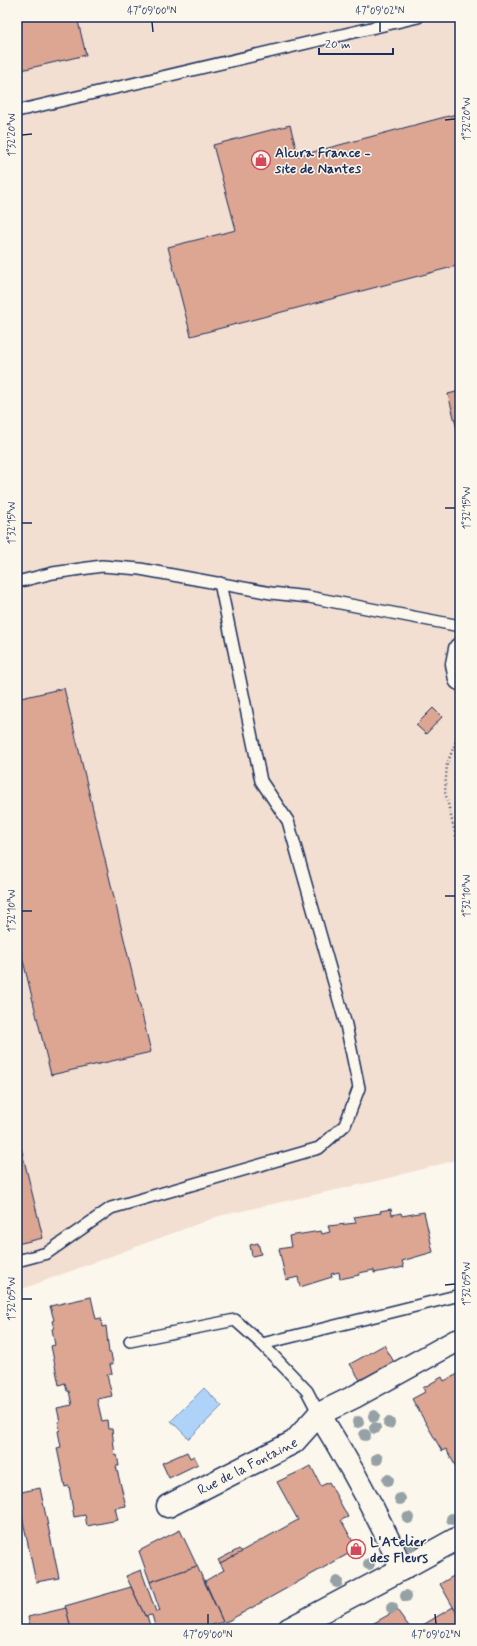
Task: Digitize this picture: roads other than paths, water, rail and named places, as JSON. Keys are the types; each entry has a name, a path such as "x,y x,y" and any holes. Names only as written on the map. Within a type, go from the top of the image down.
{"street":[{"path":"460,649 457,664 460,679"},
{"name":"Rue de la Fontaine","path":"168,1506 294,1442 319,1414 354,1397 456,1341"},
{"path":"319,1414 337,1442 379,1519 402,1569"},
{"path":"289,1629 402,1569 460,1536"}],"lane":[{"path":"17,111 418,17"},
{"path":"17,582 53,573 102,566 140,568 271,593 317,599 446,622 460,626"},
{"path":"17,1261 47,1253 111,1208 319,1148 345,1125 359,1088 346,1025 288,821 261,781 220,583"},
{"path":"262,1344 460,1295"},
{"path":"130,1341 235,1320 262,1344 306,1391 319,1414"}],"water":[{"path":"204,1388 222,1406 189,1439 171,1421"}],"place":[{"name":"Alcura France - site de Nantes","path":"261,160"},
{"name":"L'Atelier des Fleurs","path":"356,1549"}]}
